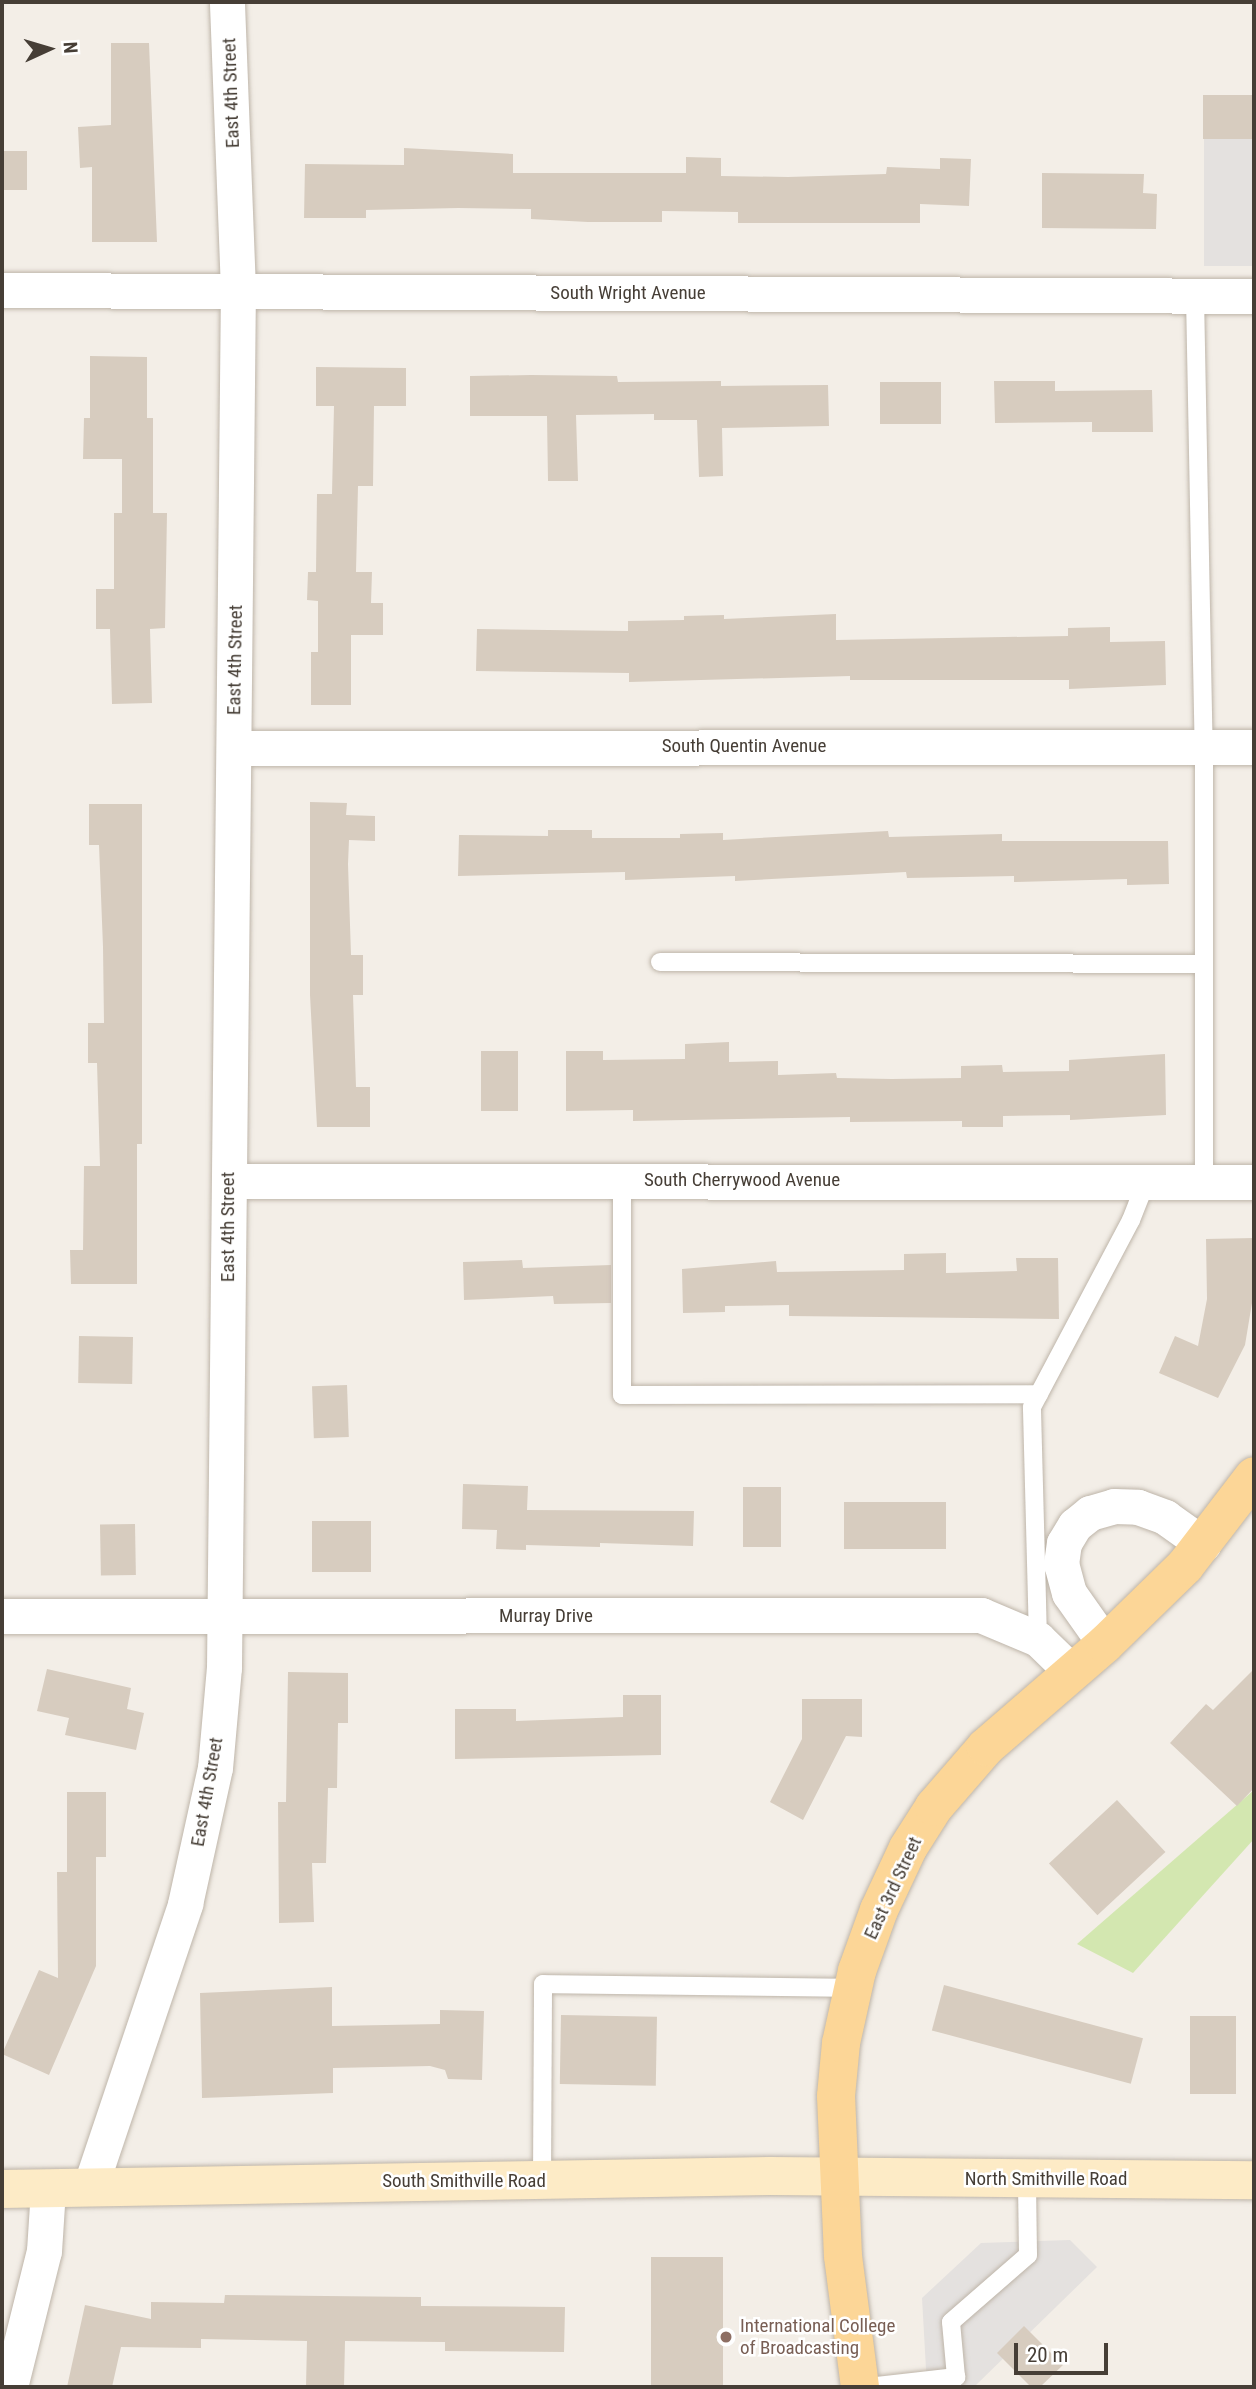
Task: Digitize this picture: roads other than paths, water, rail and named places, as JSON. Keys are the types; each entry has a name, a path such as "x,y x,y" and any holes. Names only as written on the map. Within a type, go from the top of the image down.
{"main road":[{"name":"East 3rd Street","path":"860,2387 838,2178 836,2096 841,2043 854,1988 878,1910 908,1848 934,1807 986,1747 1105,1644 1203,1544 1254,1476"},
{"name":"South Smithville Road","path":"90,2188 838,2178"},
{"name":"North Smithville Road","path":"838,2178 1254,2180"},
{"path":"2,2189 90,2188"}],"street":[{"name":"East 4th Street","path":"90,2188 184,1904 206,1818 215,1768 226,1619 238,290 227,2"},
{"name":"South Wright Avenue","path":"2,290 1254,296"},
{"name":"South Quentin Avenue","path":"234,748 1254,747"},
{"name":"South Cherrywood Avenue","path":"229,1181 1254,1182"},
{"path":"1105,1644 1069,1593 1061,1564 1064,1543 1075,1525 1090,1513 1114,1506 1138,1507 1165,1517 1203,1544"},
{"name":"Murray Drive","path":"2,1616 226,1619 981,1615 1038,1639 1072,1672"},
{"path":"10,2387 44,2251 48,2189"}],"lane":[{"path":"1195,296 1204,747 1204,1182"},
{"path":"660,962 1204,964"},
{"path":"622,1180 622,1395 1039,1394"},
{"path":"1038,1639 1032,1407 1131,1220 1146,1182"},
{"path":"542,2181 543,1983 854,1988"},
{"path":"868,2387 956,2376 951,2322 1028,2255 1027,2179"}],"place":[{"name":"International College of Broadcasting","path":"726,2337"}]}
